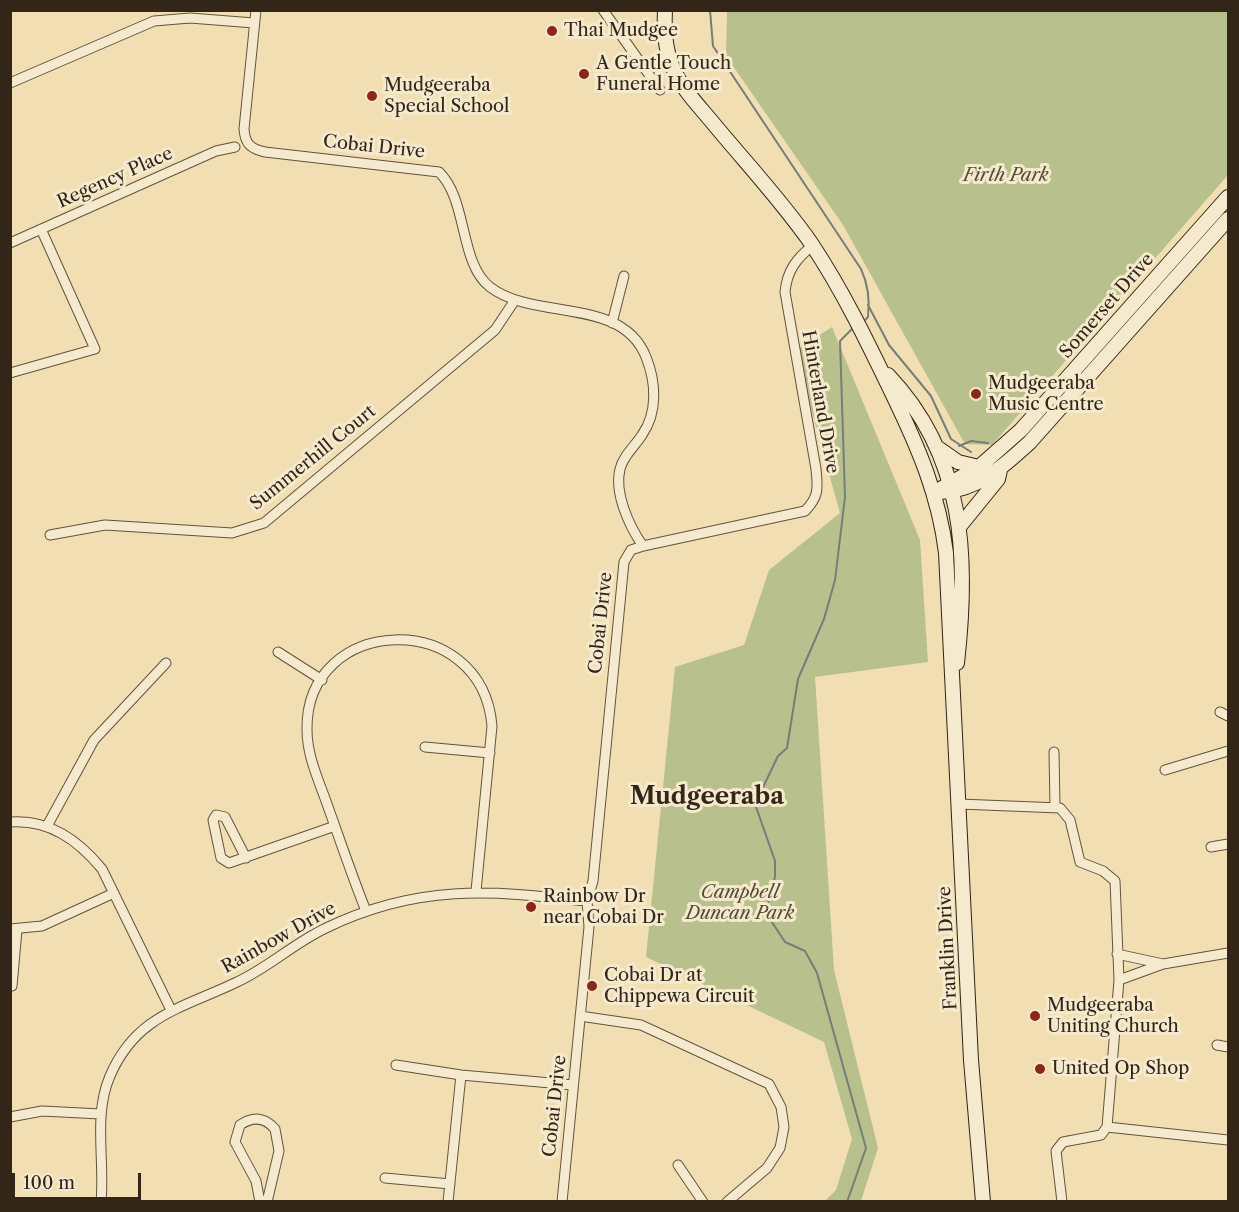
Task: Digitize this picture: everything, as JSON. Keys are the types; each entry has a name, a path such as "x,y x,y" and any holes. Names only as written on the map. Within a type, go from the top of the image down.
{"main road":[{"path":"654,10 664,30"},
{"path":"664,10 664,30 670,58 684,87 778,198 812,246 854,315 920,449 935,492 946,553 954,692"},
{"name":"Somerset Drive","path":"951,487 979,468 1041,410 1179,250 1228,197"},
{"name":"Somerset Drive","path":"935,492 980,482 1000,468 1052,419 1228,219"},
{"path":"880,367 915,405 936,446 951,487 959,527 964,596 954,692"},
{"path":"936,446 958,462 979,468"},
{"path":"959,527 998,479 1000,468"},
{"name":"Franklin Drive","path":"954,692 971,1071 983,1202"}],"street":[{"path":"10,83 154,21 190,18 254,23 256,10"},
{"path":"607,12 660,90"},
{"name":"Cobai Drive","path":"254,23 244,129 246,142 251,148 265,152 439,172 452,192 479,274 489,286 515,300 612,323 627,332 642,348 649,364 654,391 651,418 619,471 620,489 628,521 642,546 631,550 624,562 593,881 587,901 589,927 562,1202"},
{"name":"Regency Place","path":"10,243 216,151 235,147"},
{"path":"10,373 95,349 41,229"},
{"name":"Hinterland Drive","path":"642,546 805,511 815,500 818,488 816,469 785,292 787,278 793,266 800,256 812,246"},
{"path":"612,323 624,276"},
{"name":"Summerhill Court","path":"50,535 105,525 232,533 264,523 495,330 515,300"},
{"path":"366,911 308,743 310,703 322,680 340,660 369,643 398,638 432,644 464,664 481,686 491,714 490,753 476,891"},
{"path":"278,652 322,680"},
{"path":"47,826 94,740 166,663"},
{"path":"425,747 490,753"},
{"path":"1165,770 1228,751"},
{"path":"1054,752 1055,807"},
{"path":"959,804 1055,807 1064,811 1070,820 1080,862 1103,871 1115,881 1119,980 1107,1127 1101,1135 1063,1142 1056,1150 1062,1202"},
{"path":"246,858 225,817 221,814 216,815 213,820 222,860 229,863 246,858 335,826"},
{"path":"10,822 47,826 72,838 102,869 171,1010"},
{"path":"1211,847 1228,844"},
{"name":"Rainbow Drive","path":"101,1202 101,1114 110,1077 124,1050 148,1023 171,1010 244,979 316,933 366,911 420,896 476,891 587,901"},
{"path":"12,986 14,929 42,926 114,894"},
{"path":"1119,980 1163,963 1228,953"},
{"path":"1117,954 1163,963"},
{"path":"580,1016 640,1024 768,1084 781,1107 784,1126 780,1148 767,1168 727,1202"},
{"path":"1217,1046 1228,1047"},
{"path":"396,1065 461,1075 573,1085"},
{"path":"448,1202 461,1075"},
{"path":"10,1117 42,1112 101,1114"},
{"path":"260,1202 252,1173 235,1142 240,1125 251,1119 260,1119 275,1129 279,1144 267,1202"},
{"path":"1107,1127 1228,1140"},
{"path":"678,1165 703,1202"},
{"path":"385,1178 450,1184"}],"green space":[{"name":"Firth Park","path":"727,11 1228,11 1228,175 992,445 965,444 843,225 726,56"},
{"name":"Campbell Duncan Park","path":"832,327 920,540 928,662 815,677 834,970 878,1148 861,1201 825,1201 836,1190 852,1139 824,1042 646,957 675,667 744,645 769,570 840,513 795,351"}],"waterway":[{"path":"710,10 713,46 861,269 869,298 868,317 863,322"},
{"path":"868,305 889,345 931,396 951,439 971,452"},
{"path":"847,1202 866,1148 817,973 805,951 785,942 768,916 768,903 775,877 775,861 755,804 778,756 787,748 798,679 824,619 835,580 845,497 840,341 853,328"},
{"path":"959,446 971,441 988,443"}],"place":[{"name":"Thai Mudgee","path":"552,31"},
{"name":"A Gentle Touch Funeral Home","path":"584,74"},
{"name":"Mudgeeraba Special School","path":"372,96"},
{"name":"Mudgeeraba Music Centre","path":"976,394"},
{"name":"Rainbow Dr near Cobai Dr","path":"531,907"},
{"name":"Cobai Dr at Chippewa Circuit","path":"592,986"},
{"name":"Mudgeeraba Uniting Church","path":"1035,1016"},
{"name":"United Op Shop","path":"1040,1069"}],"district":[{"name":"Mudgeeraba","path":"707,797"}]}
